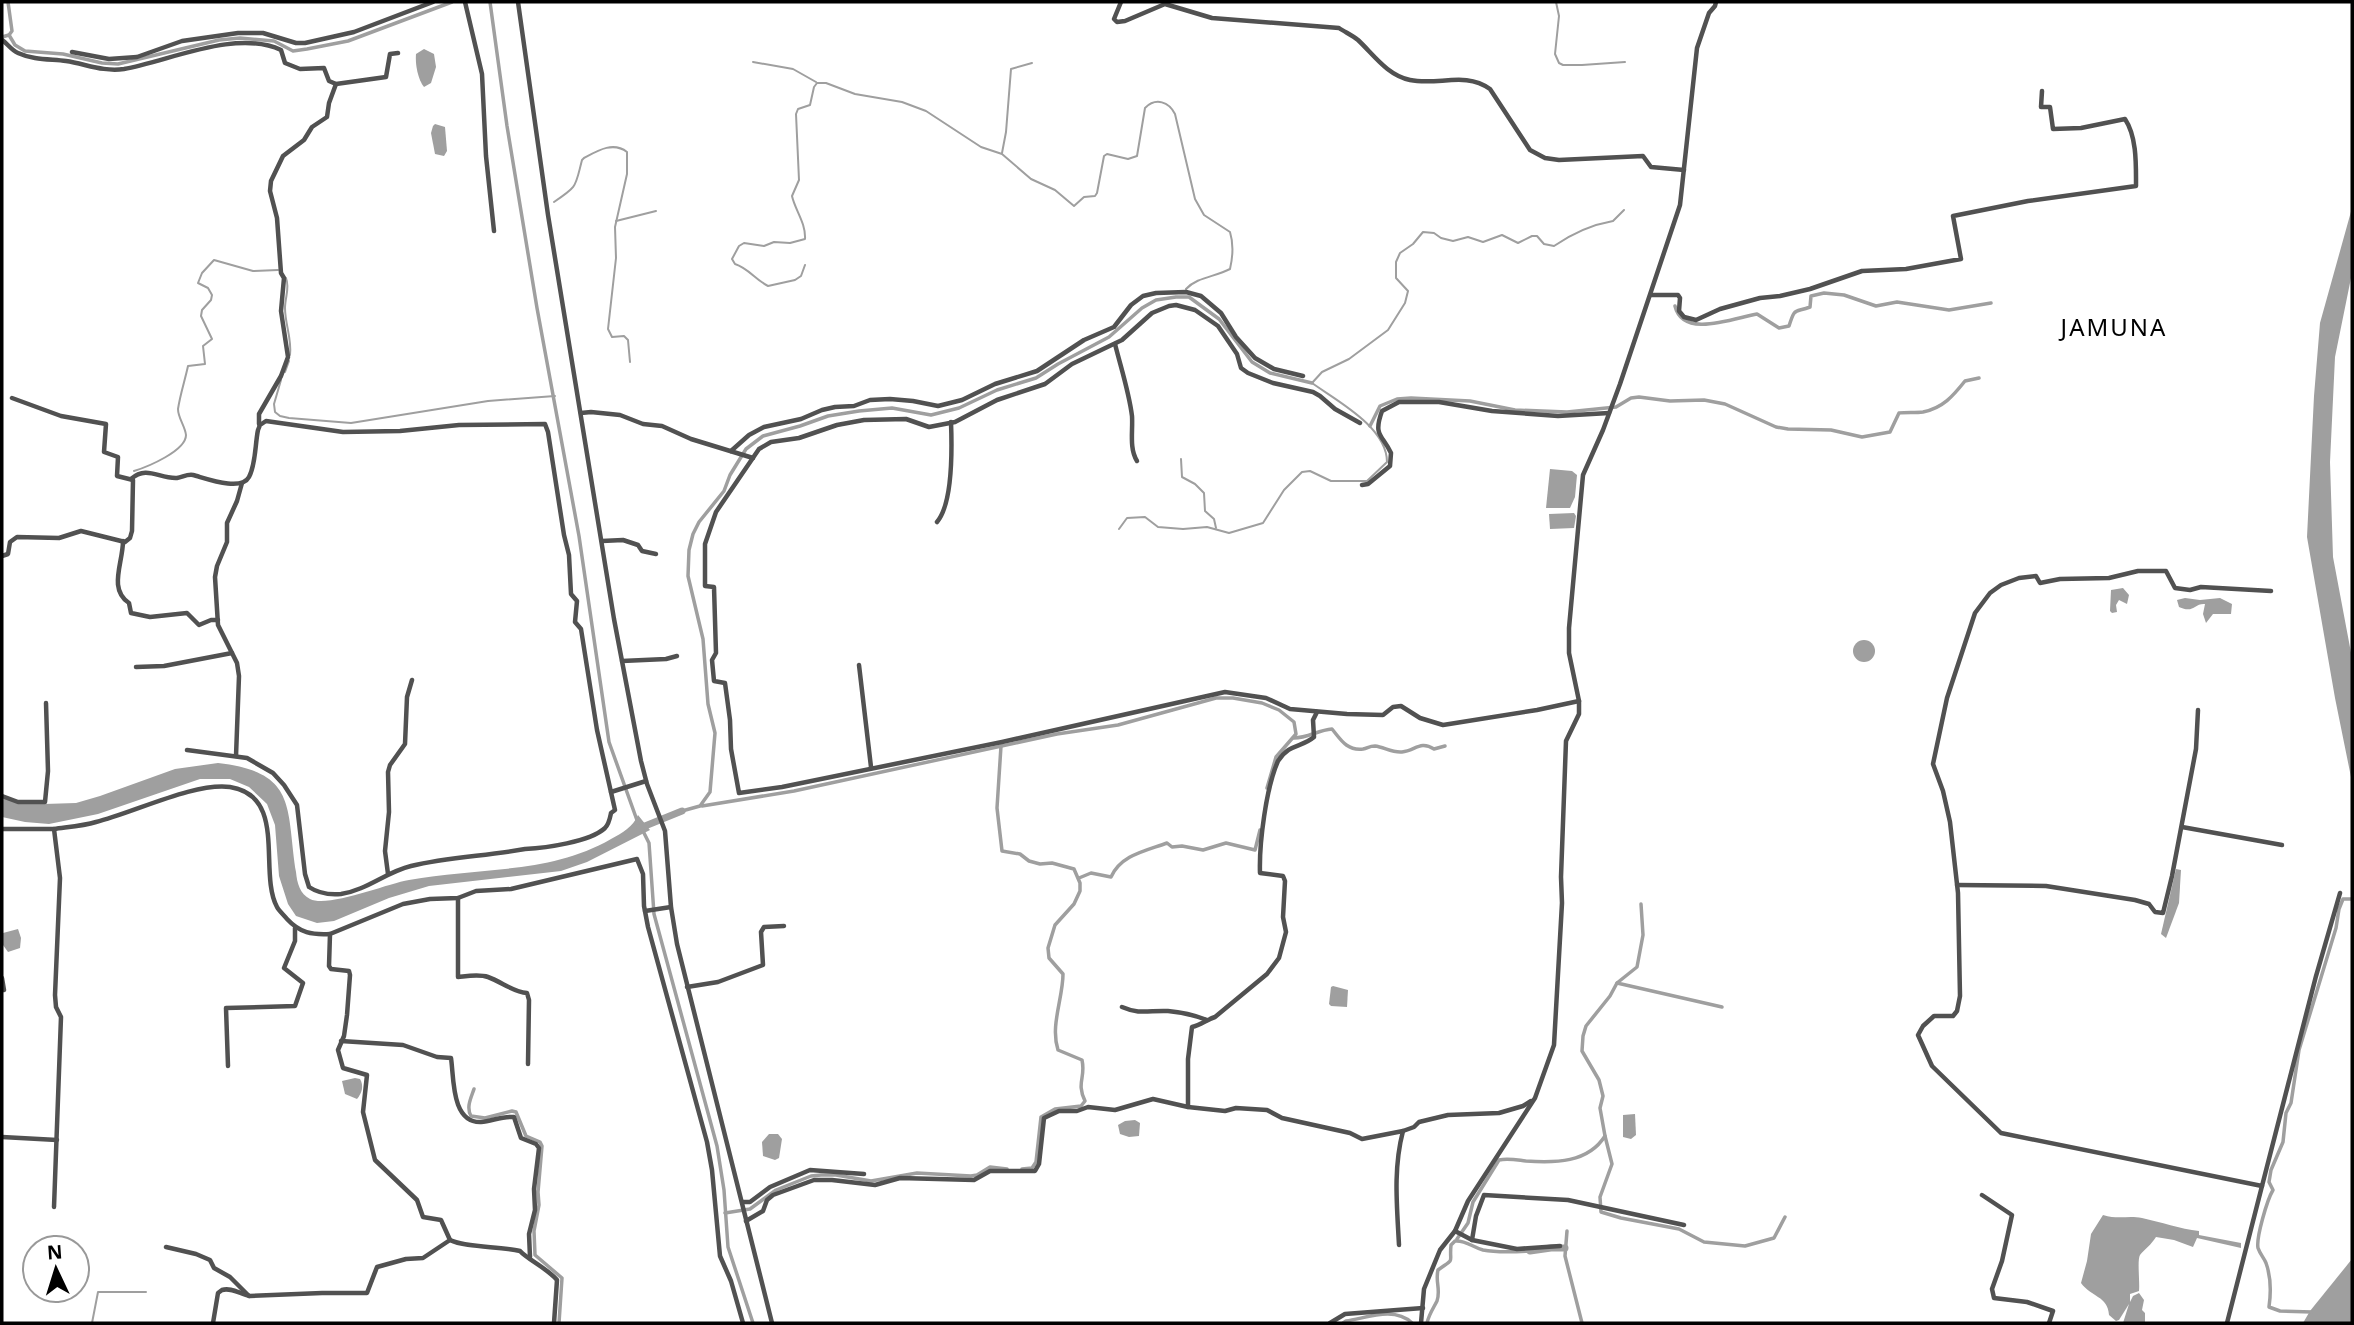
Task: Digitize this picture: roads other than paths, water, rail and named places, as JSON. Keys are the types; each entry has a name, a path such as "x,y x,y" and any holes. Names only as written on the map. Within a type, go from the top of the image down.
{"street":[{"path":"72,52 110,59 136,57 182,41 238,33 263,33 305,43 346,34 433,2"},
{"path":"465,2 482,74 487,170 494,231"},
{"path":"518,2 548,215 622,661 646,781 665,831 671,906 687,987 772,1323"},
{"path":"1121,2 1114,19 1117,22 1165,4 1212,18 1339,29 1357,39 1383,65 1410,80 1470,79 1483,84 1490,89 1530,150 1545,158 1559,160 1643,156 1651,167 1684,170"},
{"path":"1422,1321 1424,1289 1440,1250 1455,1231 1468,1201 1535,1098 1554,1045 1557,1025 1566,741 1579,714 1579,701 1569,653 1570,593 1578,507 1584,471 1651,295 1680,205 1697,48 1709,13 1716,2"},
{"path":"2,40 17,53 29,57 73,62 102,70 121,69 190,50 257,43 281,50 285,63 293,68 324,68 329,81 336,85 386,77 390,54 398,53"},
{"path":"131,479 146,472 176,478 192,475 207,480 242,483 248,479 260,425 259,414 281,376 288,356 281,311 284,278 281,273 277,218 270,191 271,181 283,156 304,140 312,127 327,117 336,85"},
{"path":"1651,295 1678,295 1679,311 1684,317 1696,320 1720,309 1810,289 1862,271 1906,270 1961,259 1953,216 2028,201 2136,186 2136,160 2130,126 2125,119 2081,128 2053,129 2050,107 2041,107 2042,91"},
{"path":"734,452 750,435 764,427 801,419 826,409 858,406 870,400 913,401 939,406 971,396 995,384 1030,375 1084,340 1114,327 1131,305 1143,296 1156,293 1185,292 1201,296 1221,313 1236,337 1255,358 1273,369 1303,376"},
{"path":"1360,423 1335,410 1313,392 1273,383 1248,373 1241,368 1237,354 1218,326 1203,314 1188,308 1169,306 1152,313 1115,344 1072,364 1045,384 997,400 951,422 929,427 896,419 837,425 799,438 767,443 750,458 716,512 705,544 705,586 714,587 714,681 725,683 738,793 782,787 1225,692 1266,698 1290,709 1317,712 1383,715 1392,707 1401,706 1420,718 1443,725 1579,701"},
{"path":"1115,344 1132,417 1133,450 1137,461"},
{"path":"12,398 61,416 106,424 104,452 118,457 117,476 131,479"},
{"path":"1362,485 1371,482 1390,466 1391,453 1380,437 1379,422 1382,411 1399,402 1447,402 1492,411 1558,416 1609,411"},
{"path":"581,413 620,415 643,424 662,426 691,439 750,458"},
{"path":"187,750 236,756 256,762 274,774 297,805 309,887 330,894 342,894 371,885 388,874 409,867 525,849 543,849 591,836 604,829 615,810 614,791 594,716 581,629 575,622 577,601 570,594 569,555 546,425 459,425 343,432 266,421 260,425"},
{"path":"937,522 946,508 951,422"},
{"path":"2,556 8,554 10,542 17,537 59,538 81,531 129,540 132,531 131,479"},
{"path":"236,756 240,684 237,663 222,635 218,620 215,577 227,542 226,528 242,483"},
{"path":"124,541 116,586 121,597 130,603 131,613 150,617 187,613 199,625 218,620"},
{"path":"602,541 631,542 638,545 642,551 656,554"},
{"path":"2262,1186 2001,1133 1932,1066 1918,1035 1934,1016 1953,1016 1957,1011 1960,996 1957,885 1950,822 1933,764 1947,698 1975,613 1995,589 2022,577 2036,576 2040,583 2060,579 2109,578 2151,570 2166,571 2175,588 2271,591"},
{"path":"136,667 164,666 232,653"},
{"path":"622,661 677,656"},
{"path":"859,665 870,767"},
{"path":"388,874 385,851 388,772 405,744 407,697 411,680"},
{"path":"2,796 18,802 45,803 48,771 46,703"},
{"path":"1957,885 2046,886 2149,904 2155,912 2163,913 2196,749 2198,710"},
{"path":"1188,1107 1188,1059 1192,1027 1202,1025 1214,1017 1266,974 1279,958 1286,932 1283,917 1285,881 1283,876 1260,873 1260,845 1275,768 1283,754 1314,737 1313,720 1317,712"},
{"path":"614,791 646,781"},
{"path":"2,829 54,829 94,823 205,787 234,788 254,798 264,814 272,891 277,907 295,927 317,935 330,934 403,904 458,898 476,891 511,889 637,859 643,874 645,911 707,1142 720,1256 731,1281 743,1323"},
{"path":"2182,827 2282,845"},
{"path":"54,829 60,878 55,995 56,1007 61,1017 54,1207"},
{"path":"2227,1323 2309,1000 2340,893"},
{"path":"458,898 458,977 485,976 507,985 517,993 527,993 530,1000 528,1064"},
{"path":"645,911 671,906"},
{"path":"687,987 718,982 763,965 761,932 764,927 784,926"},
{"path":"228,1066 226,1008 295,1006 303,984 284,968 295,941 295,927"},
{"path":"330,934 329,966 331,969 349,971 350,975 347,1015 338,1050 343,1068 367,1075 363,1112 375,1160 417,1200 423,1217 441,1220 450,1240 459,1245 516,1249 557,1280 554,1323"},
{"path":"2,978 2,990"},
{"path":"1122,1007 1133,1012 1164,1011 1207,1020"},
{"path":"341,1041 403,1045 437,1057 451,1058 459,1109 465,1115 480,1122 514,1117 521,1138 539,1148 534,1189 535,1210 529,1234 530,1257"},
{"path":"746,1221 763,1211 767,1200 773,1195 814,1180 875,1185 907,1177 974,1180 990,1171 1035,1171 1039,1164 1044,1118 1059,1111 1077,1111 1088,1107 1115,1110 1153,1099 1188,1107 1225,1111 1236,1108 1267,1110 1282,1118 1350,1133 1362,1139 1403,1131 1419,1122 1448,1115 1499,1113 1523,1106 1535,1098"},
{"path":"1399,1245 1395,1186 1403,1131"},
{"path":"2,1137 57,1140"},
{"path":"742,1202 750,1202 770,1187 810,1170 864,1174"},
{"path":"1472,1240 1476,1216 1484,1195 1568,1200 1684,1225"},
{"path":"1982,1195 2012,1215 2002,1261 1992,1289 1994,1298 2027,1302 2053,1311 2049,1323"},
{"path":"1455,1231 1472,1240 1517,1249 1560,1246"},
{"path":"213,1323 218,1293 222,1290 232,1290 249,1296 368,1293 377,1267 406,1259 422,1258 450,1240"},
{"path":"166,1247 210,1260 214,1268 230,1277 249,1296"},
{"path":"1330,1323 1345,1314 1423,1308"}],"waterway":[{"path":"2,37 12,31 8,2"},
{"path":"9,35 15,45 25,51 63,54 118,64 219,40 240,38 274,41 293,51 348,41 452,2"},
{"path":"490,2 537,308 579,536 609,742 638,823"},
{"path":"1556,2 1559,16 1555,54 1559,63 1582,65 1625,62"},
{"path":"753,62 793,69 816,82"},
{"path":"1002,153 1011,69 1032,63"},
{"path":"805,265 801,276 795,280 768,286 735,264 732,259 739,246 744,243 764,246 774,242 790,243 805,239 804,228 792,196 799,180 796,114 798,109 810,105 817,83 826,83 855,94 902,102 926,111 981,147 1002,154 1031,179 1055,190 1074,206 1084,197 1095,196 1097,193 1104,156 1107,154 1128,159 1137,156 1145,108 1162,102 1175,114 1195,199 1204,215 1230,232 1232,241 1230,269 1195,282 1186,289"},
{"path":"554,202 574,185 584,158 611,147 627,152 627,174 615,227 616,258 608,329 612,337 624,336 628,340 630,362"},
{"path":"1119,529 1127,518 1145,517 1158,527 1207,527 1229,533 1263,523 1284,490 1302,472 1310,471 1331,481 1367,481 1387,462 1379,437 1359,416 1312,383 1322,372 1349,359 1388,330 1405,303 1408,291 1396,278 1396,262 1400,253 1413,244 1423,232 1434,233 1453,241 1468,237 1483,242 1502,235 1518,243 1537,236 1544,244 1554,246 1582,230 1613,221 1624,210"},
{"path":"616,221 656,211"},
{"path":"134,471 165,457 184,441 186,435 178,409 188,366 205,364 203,346 212,339 201,316 212,295 208,288 198,283 202,273 214,260 253,271 278,270"},
{"path":"286,278 288,285 285,314 290,355"},
{"path":"1675,306 1680,316 1688,322 1710,324 1757,314 1779,328 1789,326 1796,312 1810,307 1811,296 1824,293 1844,295 1876,306 1897,302 1949,310 1991,303"},
{"path":"682,811 700,806 710,792 715,733 708,704 703,639 688,576 689,550 699,522 724,491 730,475 746,449 763,436 828,416 859,411 892,408 931,415 959,408 997,390 1036,378 1109,337 1142,308 1156,300 1176,297 1189,297 1219,319 1252,362 1270,373 1312,383"},
{"path":"285,372 289,361"},
{"path":"1370,426 1380,406 1397,399 1470,401 1515,410 1567,412 1616,407 1631,398 1639,397 1670,401 1704,400 1725,404 1776,427 1831,430 1862,437 1890,432 1899,413 1923,412 1936,408 1952,396 1965,381 1979,378"},
{"path":"281,380 274,404 275,412 280,416 351,423 488,401 555,396"},
{"path":"1181,459 1182,477 1204,493 1205,511 1214,519 1216,528"},
{"path":"702,806 794,791 1057,734 1118,725 1216,698 1262,703 1279,710 1294,722 1296,734 1276,757 1267,788"},
{"path":"1294,738 1332,729 1345,744 1357,749 1375,746 1402,752 1421,746 1434,749 1445,746"},
{"path":"1001,746 997,808 1002,851 1020,854 1029,861 1040,864 1052,863 1074,869 1080,883 1080,891 1074,904 1055,925 1048,948 1049,958 1063,974 1055,1031 1058,1050 1082,1060 1081,1089 1085,1101 1081,1106 1055,1109 1041,1117 1036,1162 1032,1168 1022,1169"},
{"path":"640,828 682,811"},
{"path":"642,829 649,843 654,914 717,1146 724,1190 728,1247 753,1323"},
{"path":"1079,878 1091,873 1111,877 1127,859 1167,843 1172,847 1203,850 1226,843 1255,850 1260,830"},
{"path":"2312,1312 2280,1311 2269,1307 2269,1274 2258,1243 2262,1219 2273,1190 2269,1182 2271,1170 2283,1142 2299,1050 2336,928 2339,909 2343,899 2352,899"},
{"path":"1641,904 1643,935 1637,967 1617,983 1722,1007"},
{"path":"1457,1239 1468,1223 1473,1202 1499,1160 1548,1162 1570,1159 1590,1152 1605,1136 1600,1108 1603,1096 1599,1080 1582,1051 1583,1036 1586,1026 1617,983"},
{"path":"474,1089 469,1106 471,1116 485,1118 516,1112 526,1136 540,1142 542,1146 539,1205 534,1231 535,1255 562,1278 559,1323"},
{"path":"1605,1136 1612,1164 1600,1197 1601,1212 1679,1229 1704,1242 1745,1246 1774,1238 1785,1217"},
{"path":"725,1213 750,1209 776,1190 811,1176 836,1175 871,1181 917,1173 971,1176 990,1167 1007,1169"},
{"path":"1567,1231 1565,1256 1582,1323"},
{"path":"1427,1323 1438,1297 1438,1270 1450,1260 1451,1245 1455,1241 1489,1251 1530,1251"},
{"path":"1530,1251 1565,1248"},
{"path":"92,1323 98,1292 146,1292"},
{"path":"1343,1323 1389,1314 1405,1318 1412,1323"}],"district":[{"name":"JAMUNA","path":"2114,328"}]}
